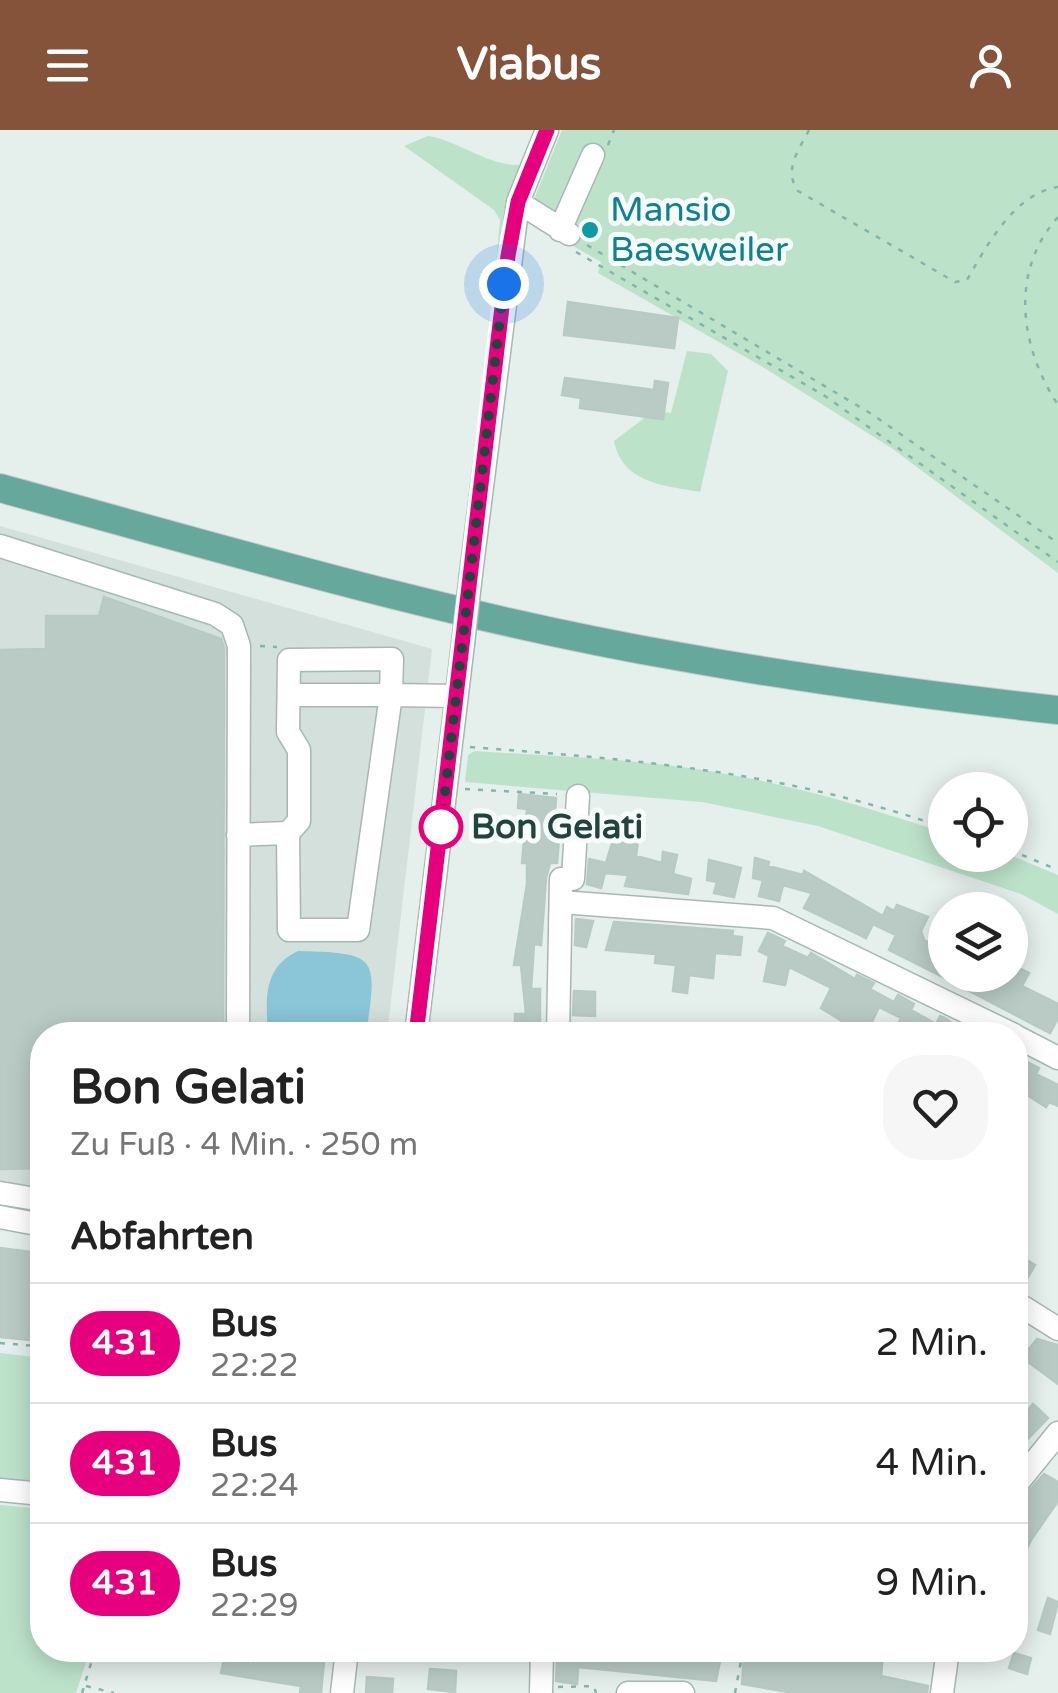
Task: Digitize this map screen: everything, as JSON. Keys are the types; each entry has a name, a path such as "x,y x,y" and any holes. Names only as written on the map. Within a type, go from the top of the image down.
{"main road":[{"path":"0,488 294,568 673,656 920,695 1058,710"}],"street":[{"path":"418,1022 508,256 518,202 547,130"},
{"path":"518,202 566,238 594,155"},
{"path":"0,546 215,614 232,625 238,646 238,1022"},
{"path":"392,659 391,695 358,930 289,930 288,834 299,822 299,750 288,732 288,695 289,660 392,659"},
{"path":"288,695 456,696"},
{"path":"558,1022 562,879 573,879 578,796"},
{"path":"238,834 288,834"},
{"path":"561,902 774,918 987,1022"},
{"path":"1028,1042 1058,1058"},
{"path":"0,1193 30,1198"},
{"path":"0,1217 30,1222"},
{"path":"1028,1310 1058,1328"},
{"path":"1028,1470 1058,1433"},
{"path":"0,1490 30,1493"},
{"path":"342,1693 346,1662"},
{"path":"541,1690 542,1662"},
{"path":"942,1693 946,1662"},
{"path":"628,1693 683,1693"}],"path":[{"path":"809,130 791,167 792,182 798,191 956,282 967,280 1022,203 1044,188 1058,186"},
{"path":"1058,218 1042,236 1028,271 1024,304 1029,343 1058,405"},
{"path":"566,238 738,330 870,413 1058,544"},
{"path":"566,238 825,396 1058,562"},
{"path":"238,646 276,646 289,660"},
{"path":"450,745 634,758 730,770 842,795 928,823"},
{"path":"459,788 578,796"},
{"path":"1028,858 1058,870"},
{"path":"0,1344 30,1346"},
{"path":"82,1693 91,1662"},
{"path":"736,1693 741,1662"},
{"path":"84,1685 114,1693"},
{"path":"541,1690 594,1686 596,1693"}],"shaded area":[{"path":"0,526 432,649 389,1022 30,1022 30,1212 0,1207"}],"green space":[{"path":"562,130 1058,130 1058,573 893,449 766,369 598,273 601,262 526,219"},
{"path":"428,136 501,163 525,164 501,268 496,264 500,220 494,210 404,146"},
{"path":"687,351 711,354 728,371 700,492 659,484 636,474 626,466 614,441 643,419 646,410 671,413"},
{"path":"475,751 606,759 763,781 928,828 928,863 818,826 702,802 465,782 468,755"},
{"path":"1028,862 1058,875 1058,914 1028,898 1028,892 1015,892 955,872 1028,872"},
{"path":"0,1353 30,1357 30,1484 0,1481"},
{"path":"0,1505 30,1508 30,1662 86,1662 76,1693 0,1693"}],"water":[{"path":"298,951 345,954 367,964 372,989 368,1022 268,1022 269,986 286,958"}],"building":[{"path":"568,302 678,318 674,348 564,335"},
{"path":"565,378 654,390 655,381 668,383 663,419 580,408 581,398 562,395"},
{"path":"104,597 221,639 224,648 223,1022 30,1022 30,1168 0,1169 0,650 46,649 46,616 99,616"},
{"path":"519,794 556,798 554,826 560,827 557,863 550,863 546,878 541,945 534,944 531,989 540,989 540,1022 515,1022 515,1014 526,1014 521,965 514,965 527,884 527,863 522,863 527,809 518,808"},
{"path":"614,837 638,841 636,856 662,863 663,852 677,855 673,874 691,879 688,894 625,886 628,875 605,873 601,888 587,884 589,859 606,863"},
{"path":"755,858 769,862 768,866 803,875 804,871 883,916 887,907 894,911 897,905 928,917 921,931 928,942 928,970 889,950 896,935 873,924 866,938 804,908 812,893 783,885 779,901 759,896 763,880 753,878"},
{"path":"709,860 741,868 734,897 714,893 717,882 707,880"},
{"path":"576,919 593,921 586,947 575,945"},
{"path":"614,922 733,931 732,936 742,937 740,955 715,953 713,978 689,975 687,993 673,991 676,965 655,963 656,954 606,950"},
{"path":"768,933 785,941 782,946 808,958 811,953 855,979 857,975 874,983 870,989 894,1002 898,995 914,1004 911,1010 932,1022 899,1022 901,1018 879,1007 872,1022 844,1022 821,1008 831,988 789,967 785,985 764,981 769,956 759,951"},
{"path":"1028,989 1058,1004 1058,1018 1050,1033 972,992"},
{"path":"574,991 595,992 595,1016 573,1015"},
{"path":"1028,1062 1039,1068 1036,1074 1058,1085 1058,1106 1049,1102 1046,1107 1028,1095"},
{"path":"0,1248 30,1252 29,1340 0,1337"},
{"path":"1037,1339 1058,1345 1058,1384 1028,1362 1028,1348"},
{"path":"1033,1404 1048,1418 1028,1439 1028,1410"},
{"path":"1044,1474 1058,1482 1058,1501 1028,1547 1028,1492"},
{"path":"1048,1598 1058,1602 1050,1634 1038,1630"},
{"path":"1031,1658 1027,1674 1009,1668 1011,1662 1028,1662"},
{"path":"223,1662 324,1662 321,1693 300,1693 301,1686 221,1673"},
{"path":"557,1662 720,1662 716,1681 578,1667 577,1684 556,1681"},
{"path":"744,1662 882,1662 881,1676 928,1686 927,1693 794,1693 742,1684"},
{"path":"430,1669 456,1671 455,1692 428,1689"},
{"path":"367,1677 393,1679 392,1693 366,1693"}],"bus line":[{"name":"431","path":"418,1022 508,256 518,202 547,130"}],"place":[{"name":"Mansio Baesweiler","path":"590,230"},
{"name":"Bon Gelati","path":"441,827"}],"route":[{"path":"441,827 504,284"}]}
